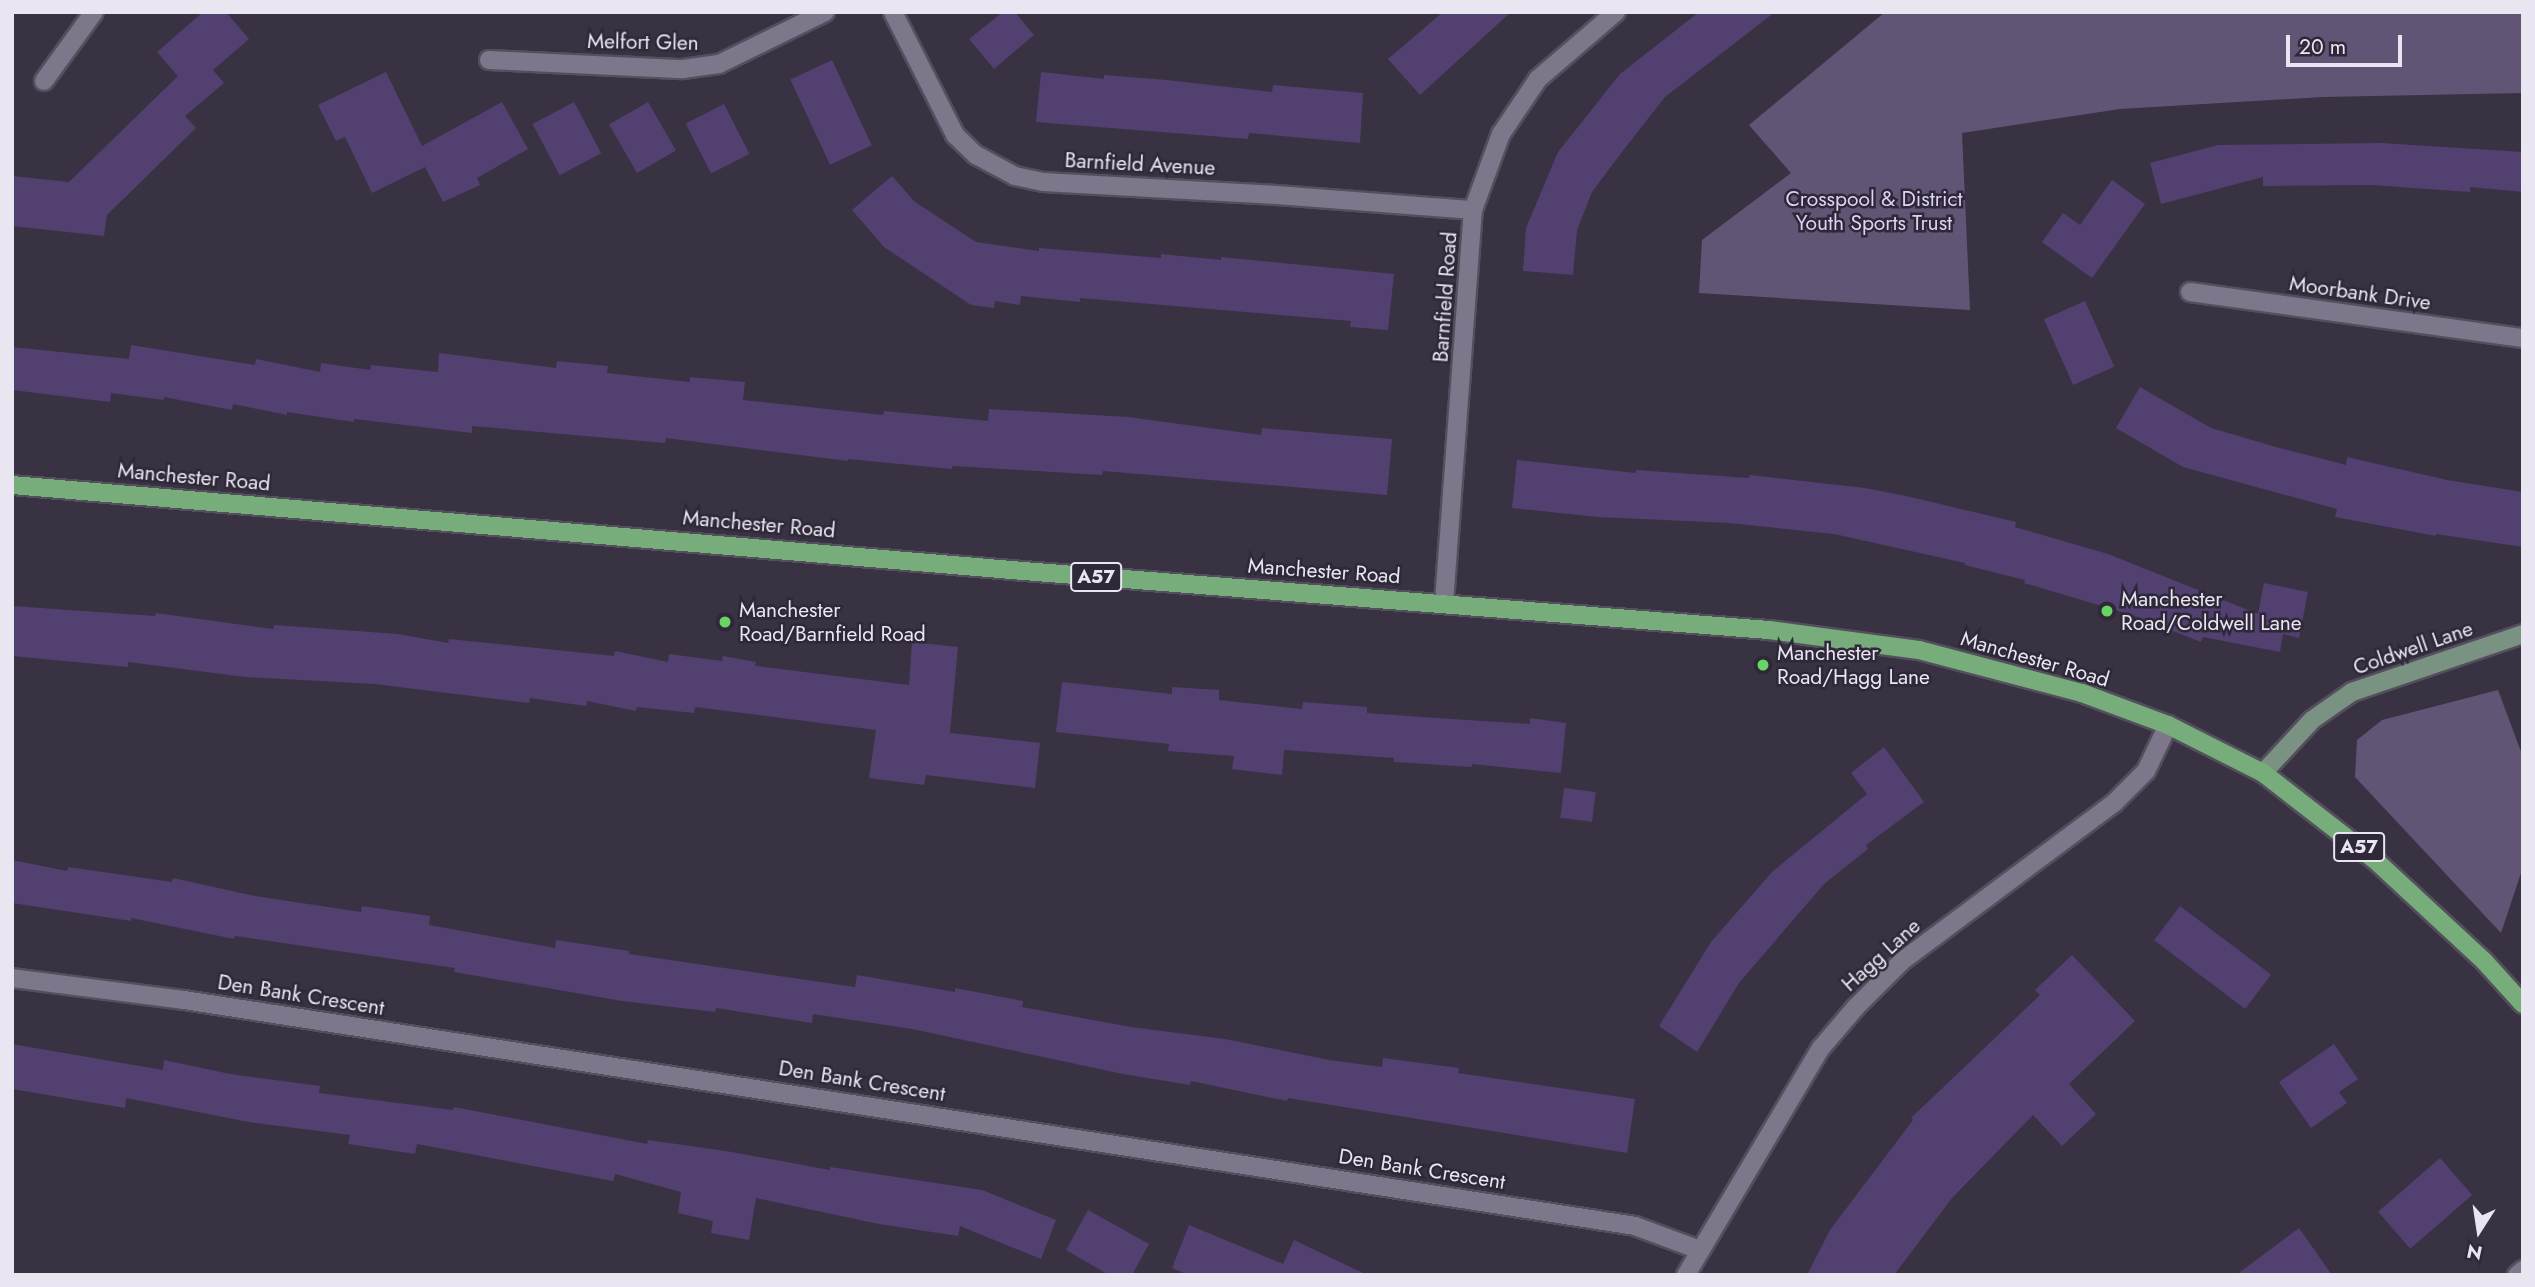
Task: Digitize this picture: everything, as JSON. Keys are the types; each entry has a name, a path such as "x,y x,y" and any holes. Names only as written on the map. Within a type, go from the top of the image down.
{"main road":[{"name":"Manchester Road","path":"12,485 1011,570 1769,630 1919,650 2061,686 2168,725 2263,773 2375,860 2484,961 2523,1004"}],"street":[{"path":"44,81 94,12"},
{"name":"Melfort Glen","path":"489,60 683,69 719,64 825,12"},
{"name":"Barnfield Avenue","path":"893,12 954,135 975,155 1015,176 1043,182 1277,195 1473,210"},
{"name":"Barnfield Road","path":"1444,603 1473,210 1501,134 1538,79 1616,12"},
{"name":"Moorbank Drive","path":"2190,292 2523,338"},
{"name":"Coldwell Lane","path":"2263,773 2312,720 2352,692 2523,634"},
{"name":"Hagg Lane","path":"1686,1275 1821,1048 1856,1007 1902,961 2114,803 2146,771 2168,725"},
{"name":"Den Bank Crescent","path":"12,978 267,1013 1621,1224 1700,1250"},
{"path":"2517,1275 2523,1270"}],"green space":[{"name":"Crosspool & District Youth Sports Trust","path":"1885,12 2523,12 2523,93 2323,97 2120,109 1962,133 1970,310 1699,293 1702,240 1791,173 1749,125"},
{"path":"2498,690 2523,757 2523,867 2501,933 2355,777 2357,740 2382,720"}],"building":[{"path":"203,12 226,12 249,39 213,70 224,83 185,116 196,128 107,215 104,236 12,226 12,176 69,182 178,76 157,52"},
{"path":"1003,12 1015,12 1034,35 994,69 969,39"},
{"path":"1443,12 1511,12 1420,95 1388,59"},
{"path":"1699,12 1775,12 1665,97 1625,148 1592,192 1577,230 1573,275 1523,271 1526,228 1558,152 1620,74"},
{"path":"832,60 872,145 830,165 790,79"},
{"path":"386,72 422,146 502,102 528,149 477,178 480,185 443,202 425,167 372,193 345,137 336,141 318,105"},
{"path":"1041,72 1104,79 1104,75 1167,80 1272,92 1273,85 1363,93 1360,143 1249,133 1248,139 1036,122"},
{"path":"574,102 601,153 560,175 533,124"},
{"path":"648,102 676,150 637,173 609,124"},
{"path":"724,104 749,154 711,173 686,124"},
{"path":"2381,143 2523,152 2523,192 2470,187 2470,192 2371,185 2263,186 2263,177 2161,204 2150,163 2218,145"},
{"path":"892,176 915,202 976,242 1039,251 1039,248 1161,258 1161,254 1221,260 1221,257 1394,274 1388,330 1350,327 1351,321 1080,298 1080,302 1021,296 1020,305 995,301 994,308 971,305 884,247 852,210"},
{"path":"2112,180 2145,204 2092,278 2042,242 2063,213 2080,225"},
{"path":"2085,301 2114,367 2073,385 2044,319"},
{"path":"131,345 255,365 256,359 320,372 321,363 370,370 371,365 438,372 439,353 556,368 557,361 608,366 607,373 690,382 690,377 745,382 743,400 883,415 884,411 988,421 989,409 1128,417 1261,435 1262,428 1392,439 1387,495 1103,471 1102,475 952,466 952,469 848,461 666,438 665,443 472,426 472,433 354,419 354,422 287,412 287,415 233,404 232,410 164,397 164,400 111,393 110,402 12,390 12,347 129,359"},
{"path":"2140,387 2211,428 2276,447 2346,465 2347,457 2447,480 2523,492 2523,547 2436,536 2335,517 2337,509 2183,467 2116,428"},
{"path":"1517,460 1636,473 1636,470 1749,478 1750,475 1865,488 1906,496 2016,522 2015,527 2108,554 2258,614 2264,583 2308,592 2299,638 2283,634 2280,652 2203,637 2201,642 2132,615 2024,583 2025,580 1965,563 1834,534 1729,523 1598,517 1512,508"},
{"path":"12,606 155,616 156,613 273,629 274,625 398,634 448,643 449,639 614,656 615,651 668,662 669,654 722,661 723,656 756,662 755,666 909,685 912,642 958,647 950,733 1040,743 1035,788 926,775 924,785 869,778 876,730 695,707 694,713 637,707 636,711 587,701 586,706 530,698 529,703 375,684 245,677 128,662 128,667 12,656"},
{"path":"1062,682 1172,694 1172,687 1219,690 1219,700 1302,709 1303,702 1367,707 1367,713 1530,724 1530,718 1566,723 1561,773 1472,764 1472,767 1394,762 1394,758 1284,750 1282,775 1232,769 1234,756 1168,751 1169,744 1056,732"},
{"path":"1884,747 1924,802 1866,845 1868,849 1824,884 1739,983 1697,1052 1659,1026 1711,942 1772,872 1867,794 1851,773"},
{"path":"1564,788 1596,792 1592,822 1560,818"},
{"path":"12,860 67,871 68,867 172,882 173,878 255,896 361,912 362,906 430,916 429,925 555,948 556,940 629,951 629,954 855,987 857,975 955,992 955,988 1023,1001 1022,1007 1131,1027 1225,1039 1329,1060 1382,1067 1383,1058 1459,1068 1458,1073 1635,1099 1627,1153 1288,1098 1287,1101 1191,1081 1190,1085 1123,1074 912,1029 813,1014 812,1023 716,1008 715,1012 622,1001 454,972 455,968 235,936 234,939 131,918 131,921 12,903"},
{"path":"2180,906 2271,975 2245,1009 2154,940"},
{"path":"2072,955 2135,1021 2069,1084 2096,1114 2062,1146 2033,1115 1952,1198 1894,1275 1807,1275 1830,1230 1913,1120 1911,1118 2040,995 2035,990"},
{"path":"12,1044 163,1070 164,1060 230,1074 320,1086 319,1093 453,1110 454,1107 647,1144 648,1140 830,1170 830,1167 982,1190 1056,1220 1041,1259 960,1226 958,1236 879,1224 756,1198 749,1240 711,1233 713,1221 678,1213 681,1192 615,1174 613,1181 417,1144 415,1154 348,1144 350,1135 249,1122 126,1098 125,1108 12,1089"},
{"path":"2334,1044 2358,1079 2339,1092 2347,1103 2311,1128 2279,1082"},
{"path":"2440,1158 2472,1195 2410,1249 2378,1212"},
{"path":"1088,1210 1149,1244 1132,1275 1109,1275 1066,1250"},
{"path":"1189,1225 1283,1264 1294,1240 1367,1275 1189,1275 1172,1268"},
{"path":"2299,1228 2332,1275 2236,1275"}],"place":[{"name":"Manchester Road/Coldwell Lane","path":"2107,611"},
{"name":"Manchester Road/Barnfield Road","path":"725,622"},
{"name":"Manchester Road/Hagg Lane","path":"1763,665"}]}
